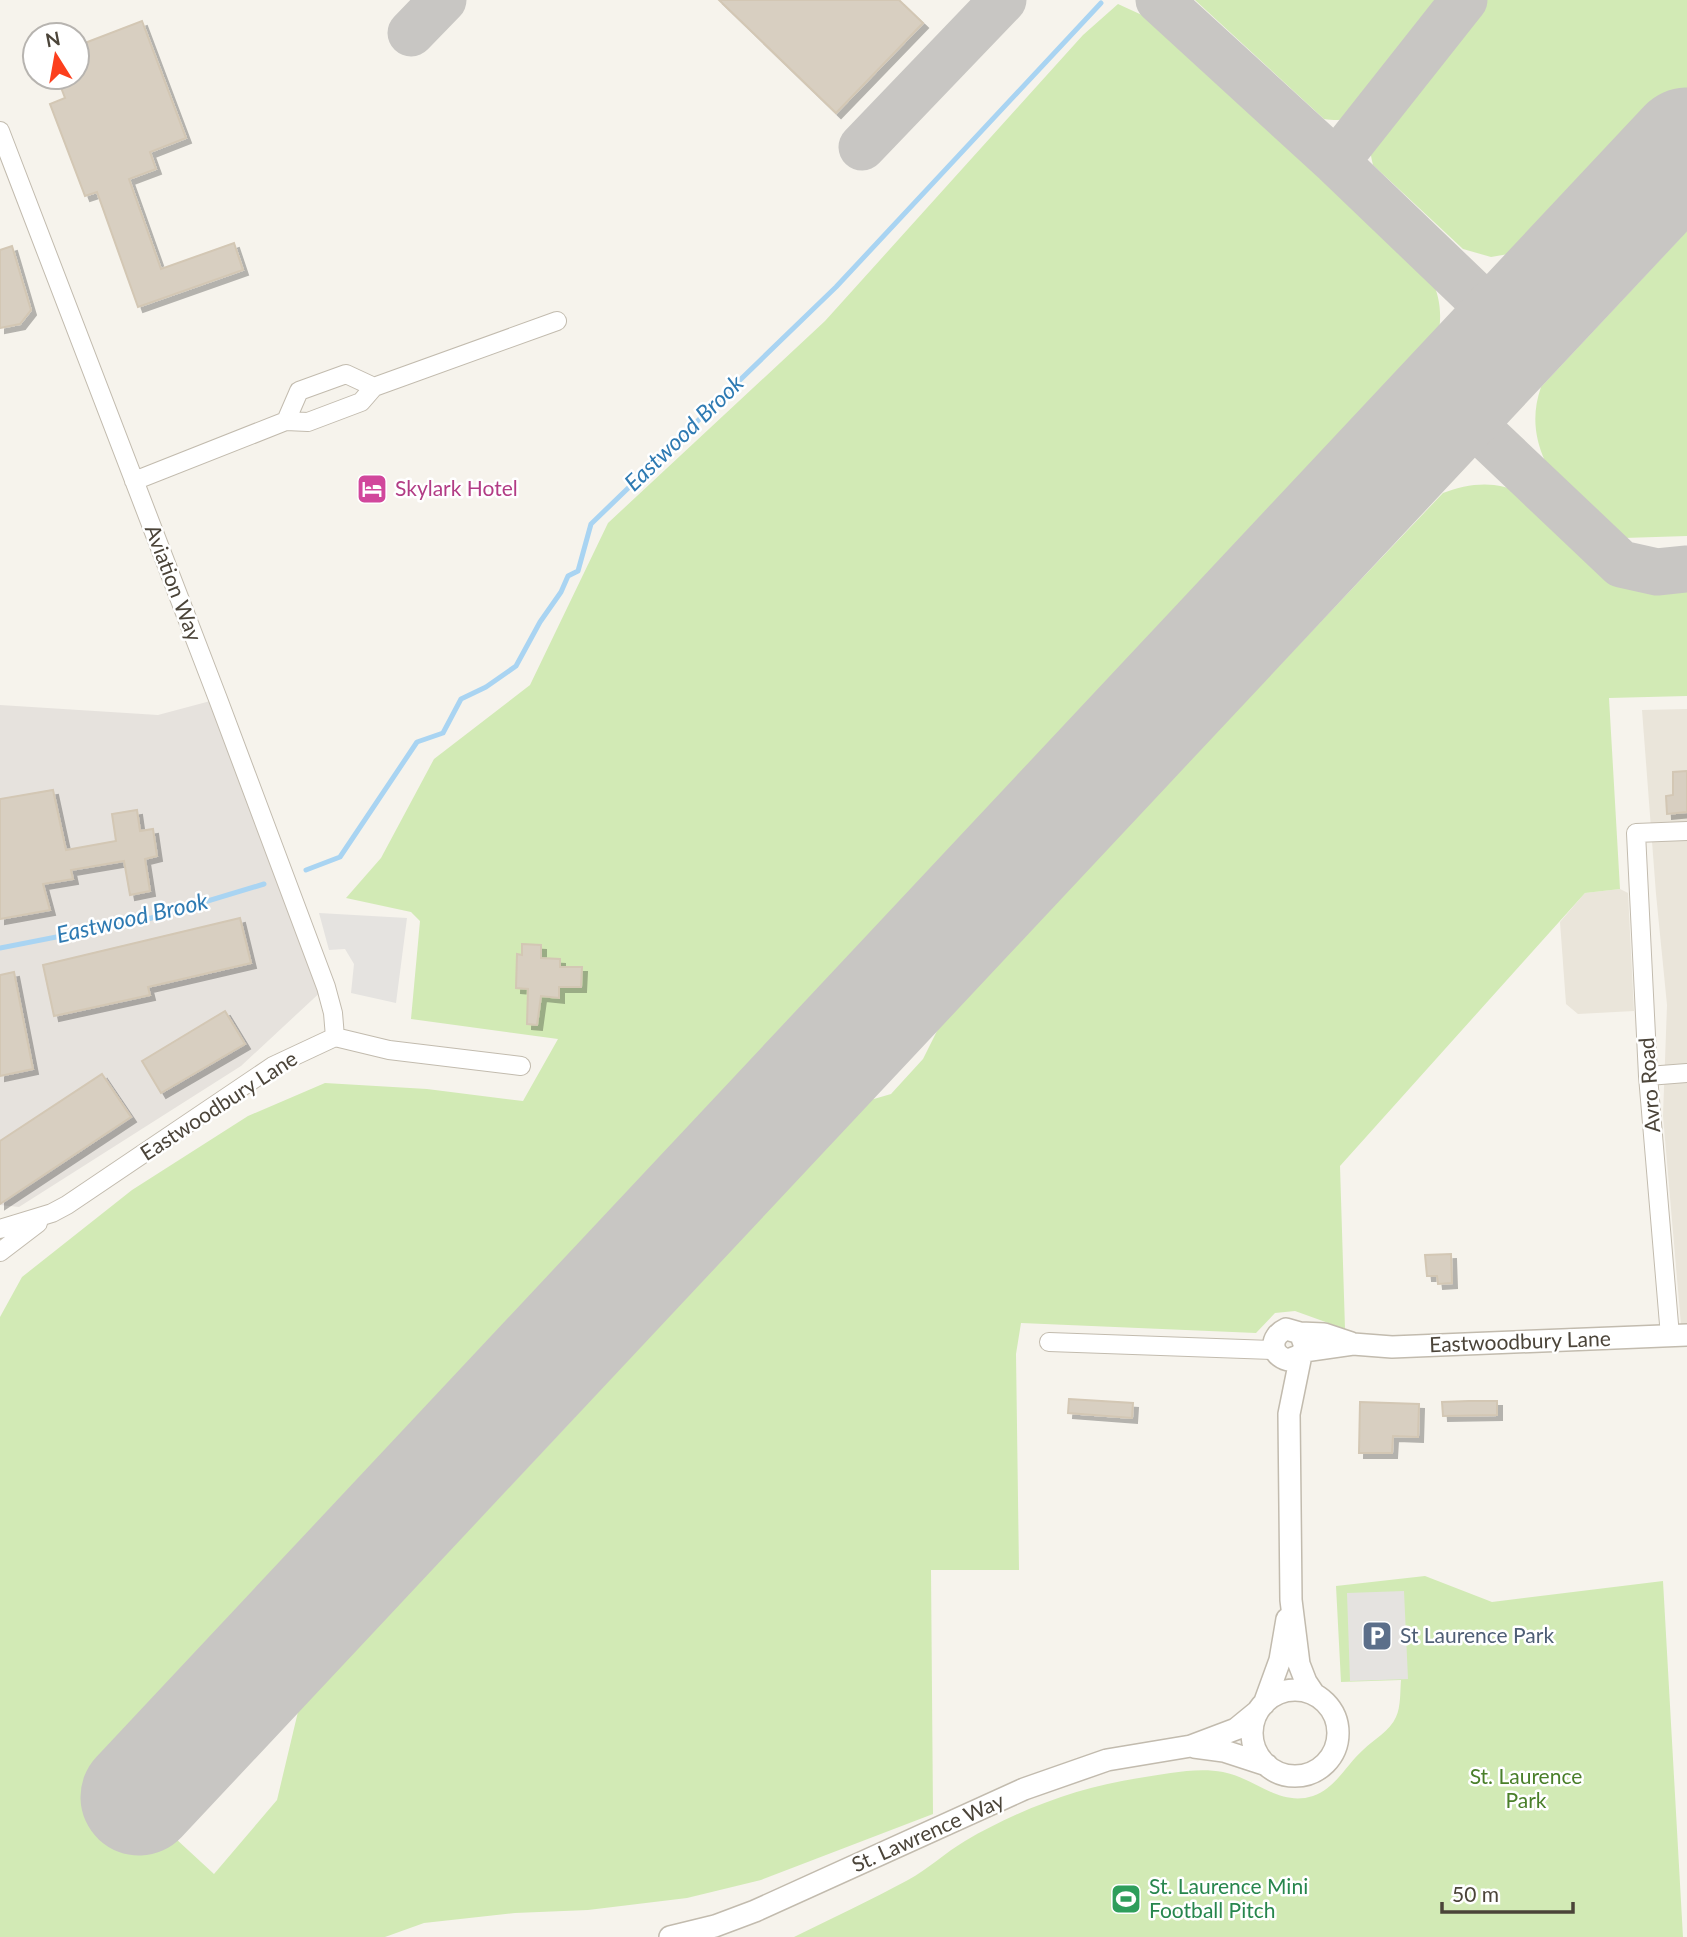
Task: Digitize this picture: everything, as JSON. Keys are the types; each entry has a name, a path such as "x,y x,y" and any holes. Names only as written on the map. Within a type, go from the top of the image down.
{"street":[{"name":"Aviation Way","path":"0,131 326,988 333,1013 335,1037"},
{"path":"134,481 286,421 308,422 361,402 374,387 557,321"},
{"path":"286,421 299,391 346,374 374,387"},
{"name":"Avro Road","path":"1678,1336 1648,1076 1636,833 1687,831"},
{"path":"335,1037 389,1050 521,1066"},
{"name":"Eastwoodbury Lane","path":"0,1252 52,1213 89,1192 272,1066 335,1037"},
{"path":"1648,1076 1687,1073"},
{"name":"Eastwoodbury Lane","path":"0,1228 52,1213"},
{"name":"Eastwoodbury Lane","path":"1049,1342 1220,1348 1290,1346 1324,1334 1353,1344 1392,1346 1678,1336"},
{"path":"1290,1346 1291,1600 1299,1664 1314,1694 1326,1702 1335,1715 1339,1730 1331,1759 1319,1769 1304,1775 1286,1775 1267,1765 1254,1747 1252,1728 1279,1660 1291,1600"},
{"path":"1261,1707 1274,1695 1291,1690 1314,1694"},
{"name":"St. Lawrence Way","path":"670,1937 715,1926 755,1911 1045,1781 1107,1760 1191,1746 1236,1729 1261,1707"},
{"name":"St. Lawrence Way","path":"1191,1746 1224,1751 1267,1765"}],"shaded area":[{"path":"218,699 326,987 241,1066 19,1207 0,1205 0,705 158,715"},
{"path":"1687,709 1687,1325 1681,1325 1663,1116 1667,1005 1642,710"},
{"path":"1620,889 1628,893 1634,1011 1578,1014 1566,1004 1560,922 1585,893"},
{"path":"319,913 407,918 396,1003 351,993 354,964 345,949 329,950"},
{"name":"St Laurence Park","path":"1404,1591 1408,1679 1350,1681 1347,1593"}],"green space":[{"path":"1195,0 1452,0 1361,116 1338,120 1324,119"},
{"path":"1474,0 1687,0 1687,89 1543,243 1526,251 1491,257 1463,249 1373,165 1370,149 1377,124"},
{"path":"1118,4 1155,21 1431,278 1440,307 1438,337 1432,357 845,982 820,994 781,1048 581,1266 344,1517 351,1524 111,1779 214,1874 277,1800 302,1695 408,1583 414,1588 575,1417 567,1409 867,1101 891,1094 923,1059 942,1021 1443,493 1463,487 1493,485 1522,494 1592,561 1625,584 1664,593 1687,591 1687,696 1609,698 1620,889 1585,893 1340,1166 1345,1329 1295,1311 1275,1313 1256,1333 1021,1323 1016,1354 1019,1570 931,1570 933,1814 761,1880 687,1898 588,1910 515,1913 424,1923 385,1937 0,1937 0,1317 22,1277 132,1190 248,1116 325,1083 427,1089 523,1101 558,1039 411,1019 420,921 411,912 346,898 381,858 434,759 530,685 608,523 825,321 1083,35"},
{"path":"1687,231 1687,536 1624,538 1545,461 1538,443 1536,406 1541,387"},
{"name":"St. Laurence Park","path":"1425,1576 1492,1602 1663,1581 1683,1937 794,1937 908,1880 965,1841 1006,1819 1049,1801 1094,1787 1202,1770 1235,1775 1289,1798 1313,1796 1328,1788 1357,1756 1390,1727 1398,1713 1401,1680 1341,1682 1336,1586"}],"building":[{"path":"719,0 899,0 923,23 836,113"},
{"path":"142,21 186,138 150,152 156,169 129,179 161,269 234,243 243,270 138,307 97,192 85,196 50,104 65,98 62,91 91,91 91,41"},
{"path":"12,246 31,310 20,324 0,328 0,250"},
{"path":"1687,771 1687,812 1667,814 1666,796 1673,795 1673,772"},
{"path":"53,790 66,850 116,841 112,814 137,810 140,831 153,829 157,856 145,859 150,891 130,895 124,861 71,870 73,879 43,884 50,910 0,919 0,799"},
{"path":"240,918 251,963 148,987 150,995 54,1016 43,965"},
{"path":"522,944 541,945 541,958 560,959 560,967 582,967 581,987 559,987 559,998 541,996 537,1025 527,1024 528,989 516,988 517,954 522,955"},
{"path":"14,972 33,1069 0,1076 0,975"},
{"path":"225,1011 245,1044 161,1093 142,1061"},
{"path":"102,1074 131,1117 0,1204 0,1141"},
{"path":"1451,1254 1452,1283 1438,1284 1437,1276 1427,1276 1425,1255"},
{"path":"1069,1399 1133,1403 1132,1418 1068,1413"},
{"path":"1497,1401 1497,1415 1443,1416 1442,1402"},
{"path":"1360,1402 1419,1404 1418,1437 1393,1436 1392,1453 1359,1453"}],"waterway":[{"name":"Eastwood Brook","path":"306,870 340,857 417,742 443,733 461,699 486,687 516,666 568,576 578,571 591,524 836,287 1101,3"},
{"name":"Eastwood Brook","path":"0,948 148,919 264,884"}],"taxiway":[{"path":"411,33 443,0"},
{"path":"862,147 1003,0"},
{"path":"1159,0 1336,162 1481,301 1517,307 1550,292"},
{"path":"1336,162 1464,0"},
{"path":"1487,359 1477,379 1472,398 1474,416 1486,436 1621,564 1657,572 1687,569"},
{"path":"1419,431 1453,427 1469,429 1486,436"}],"runway":[{"path":"139,1797 1687,146"}],"place":[{"name":"Skylark Hotel","path":"372,489"},
{"name":"St Laurence Park","path":"1377,1636"},
{"name":"St. Laurence Mini Football Pitch","path":"1126,1899"}]}
